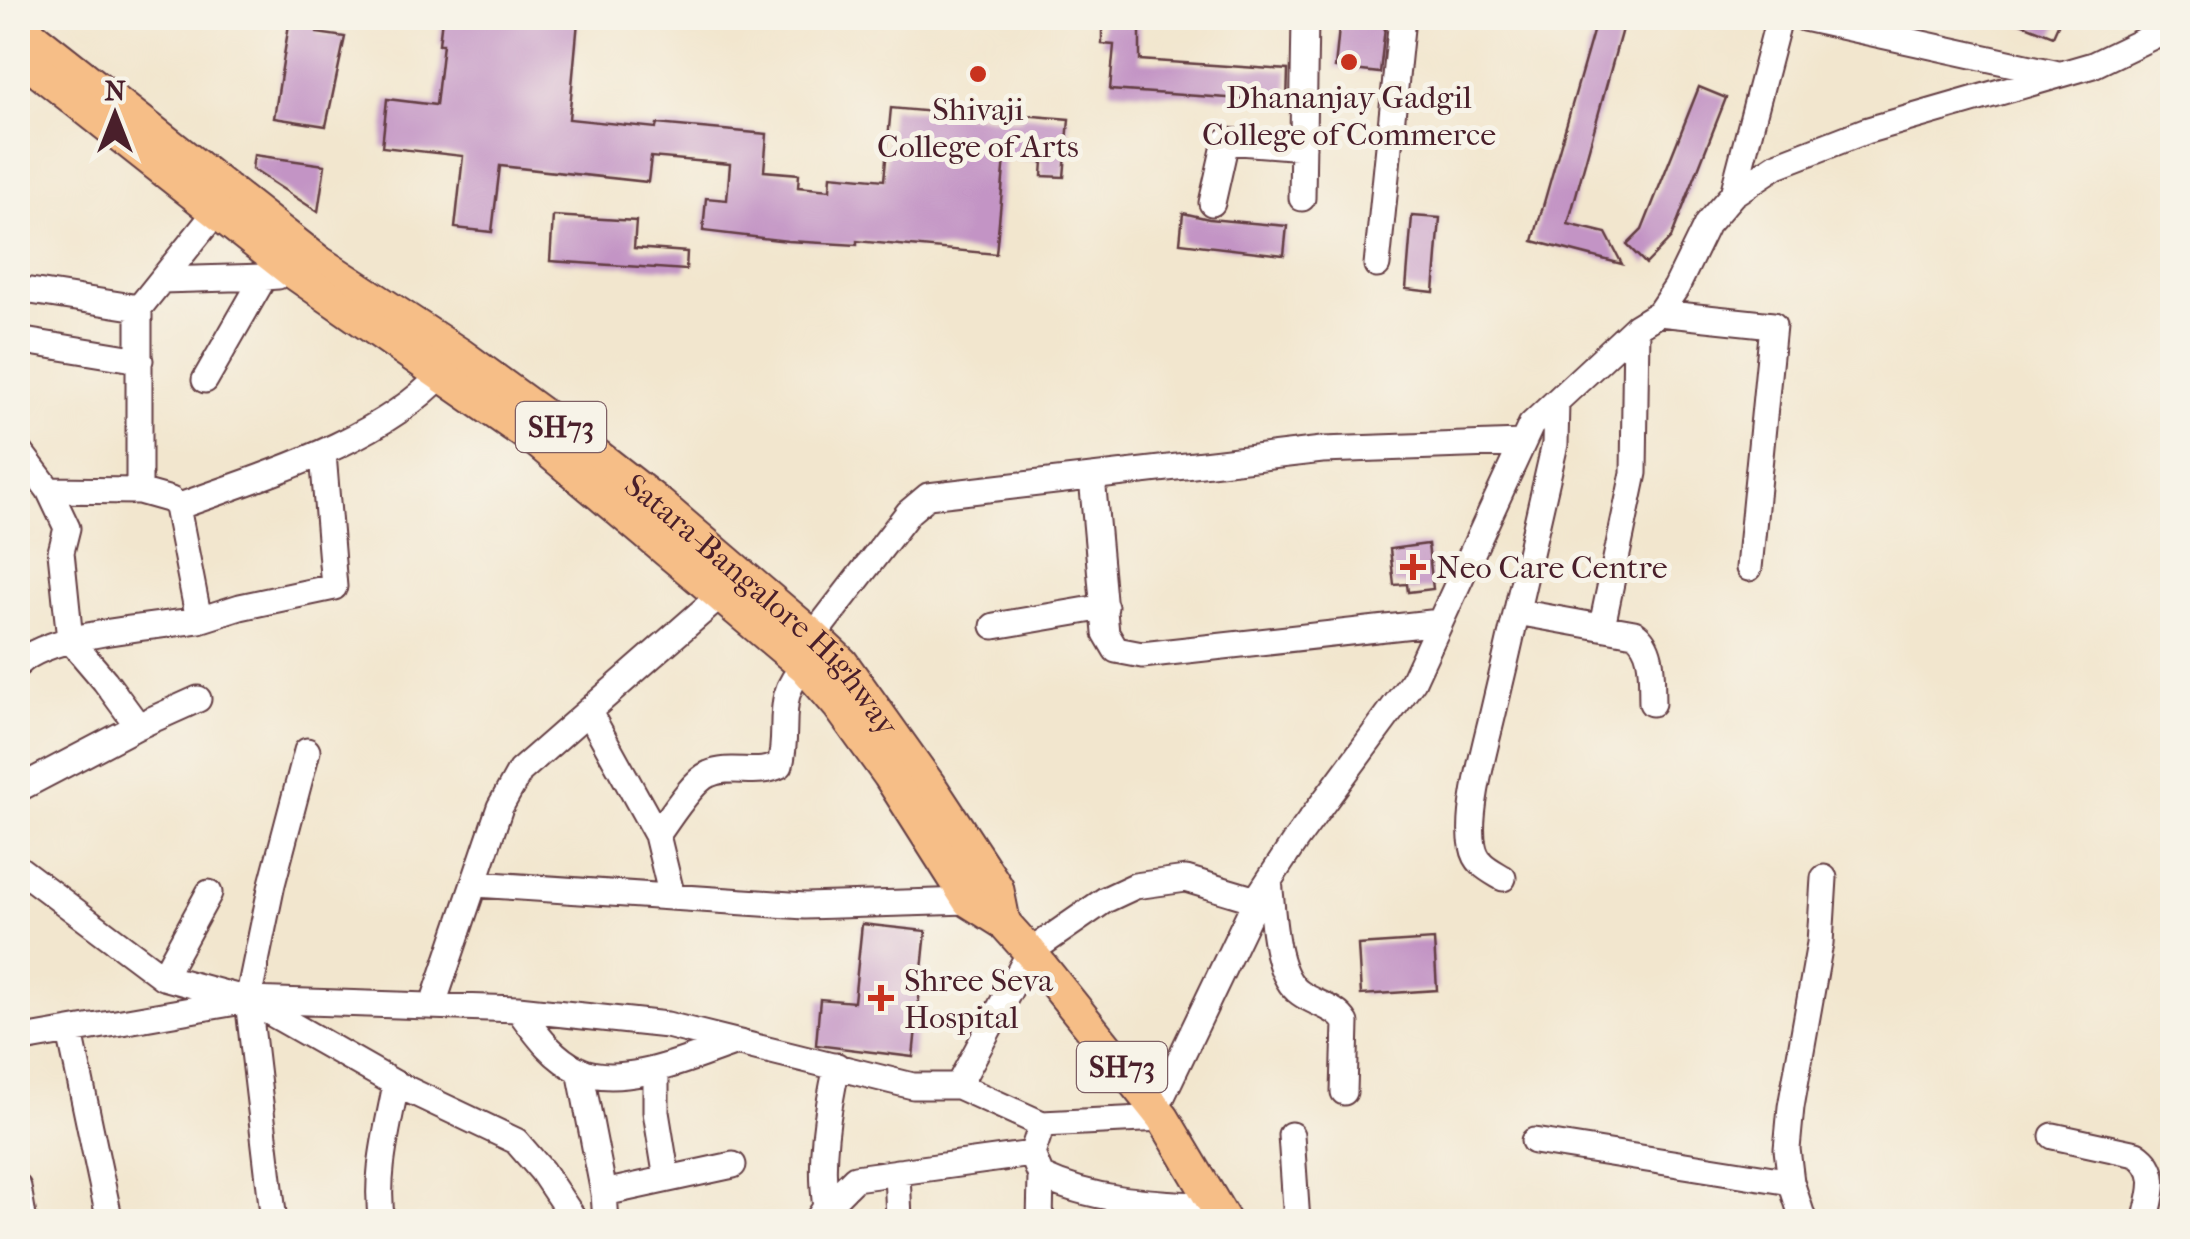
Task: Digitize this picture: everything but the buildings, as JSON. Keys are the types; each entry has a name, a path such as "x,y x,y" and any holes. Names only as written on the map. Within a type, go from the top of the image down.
{"main road":[{"name":"Satara-Bangalore Highway","path":"18,25 223,204 277,273 442,374 539,443 721,595 809,651 842,664 866,696 983,895 1160,1114 1220,1214"},
{"name":"Satara-Bangalore Highway","path":"18,55 223,204 461,354 572,436 659,504 809,651"}],"street":[{"path":"1302,198 1305,18"},
{"path":"1377,266 1402,18"},
{"path":"1733,194 1779,18"},
{"path":"1804,18 2059,74"},
{"path":"18,1040 248,1000 518,1009 667,1025 731,1044 913,1086 958,1086 1042,1124 1160,1114 1263,890 1413,682 1531,425 1636,327 1659,313 1676,288 1706,224 1733,194 1777,166 1866,131 2093,64 2172,27"},
{"path":"1212,203 1226,141 1303,148"},
{"path":"139,491 139,308 223,204"},
{"path":"162,280 277,273"},
{"path":"204,380 277,273"},
{"path":"18,289 139,308"},
{"path":"1659,313 1773,324 1749,568"},
{"path":"1602,626 1634,473 1636,327"},
{"path":"18,340 140,360"},
{"path":"177,507 323,454 424,394 442,374"},
{"path":"1503,878 1476,858 1472,819 1555,444 1556,403"},
{"path":"657,835 701,779 711,772 771,770 780,765 784,753 782,710 794,676 909,512 928,496 1322,450 1522,443"},
{"path":"18,449 50,490 67,528 62,552 70,640 106,680 138,726"},
{"path":"18,664 28,655 70,640 199,620 334,587 323,454"},
{"path":"1092,477 1105,607 1110,642 1116,650 1142,655 1440,622"},
{"path":"50,490 139,491 171,500 177,507 199,620"},
{"path":"433,1004 500,808 520,772 721,595"},
{"path":"994,626 1105,607"},
{"path":"1516,612 1634,632 1644,640 1648,651 1652,703"},
{"path":"18,789 198,699"},
{"path":"590,714 657,835 672,898"},
{"path":"274,1222 248,1000 306,751"},
{"path":"18,868 163,977 248,1000 396,1084 516,1142 542,1171 576,1222"},
{"path":"1804,1222 1786,1150 1820,943 1824,878"},
{"path":"958,1086 1030,952 1106,900 1149,883 1186,879 1263,890"},
{"path":"476,884 805,906 983,895"},
{"path":"1263,890 1278,955 1288,979 1297,992 1342,1016 1346,1024 1344,1092"},
{"path":"163,977 209,893"},
{"path":"518,1009 543,1044 580,1070 611,1075 656,1070 731,1044"},
{"path":"70,1032 110,1222"},
{"path":"821,1214 828,1119 837,1066"},
{"path":"580,1070 606,1222"},
{"path":"656,1070 656,1112 668,1180"},
{"path":"382,1222 381,1165 396,1084"},
{"path":"1040,1222 1036,1165 1042,1124"},
{"path":"1291,1135 1297,1222"},
{"path":"2053,1136 2136,1154 2148,1162 2153,1188 2145,1222"},
{"path":"1534,1141 1791,1182"},
{"path":"604,1193 733,1165"},
{"path":"821,1214 854,1178 1036,1165 1101,1196 1220,1214"},
{"path":"897,1172 899,1219 903,1222"},
{"path":"18,1187 24,1222"}],"place":[{"name":"Dhananjay Gadgil College of Commerce","path":"1349,62"},
{"name":"Shivaji College of Arts","path":"978,74"},
{"name":"Neo Care Centre","path":"1413,567"},
{"name":"Shree Seva Hospital","path":"881,998"}]}
